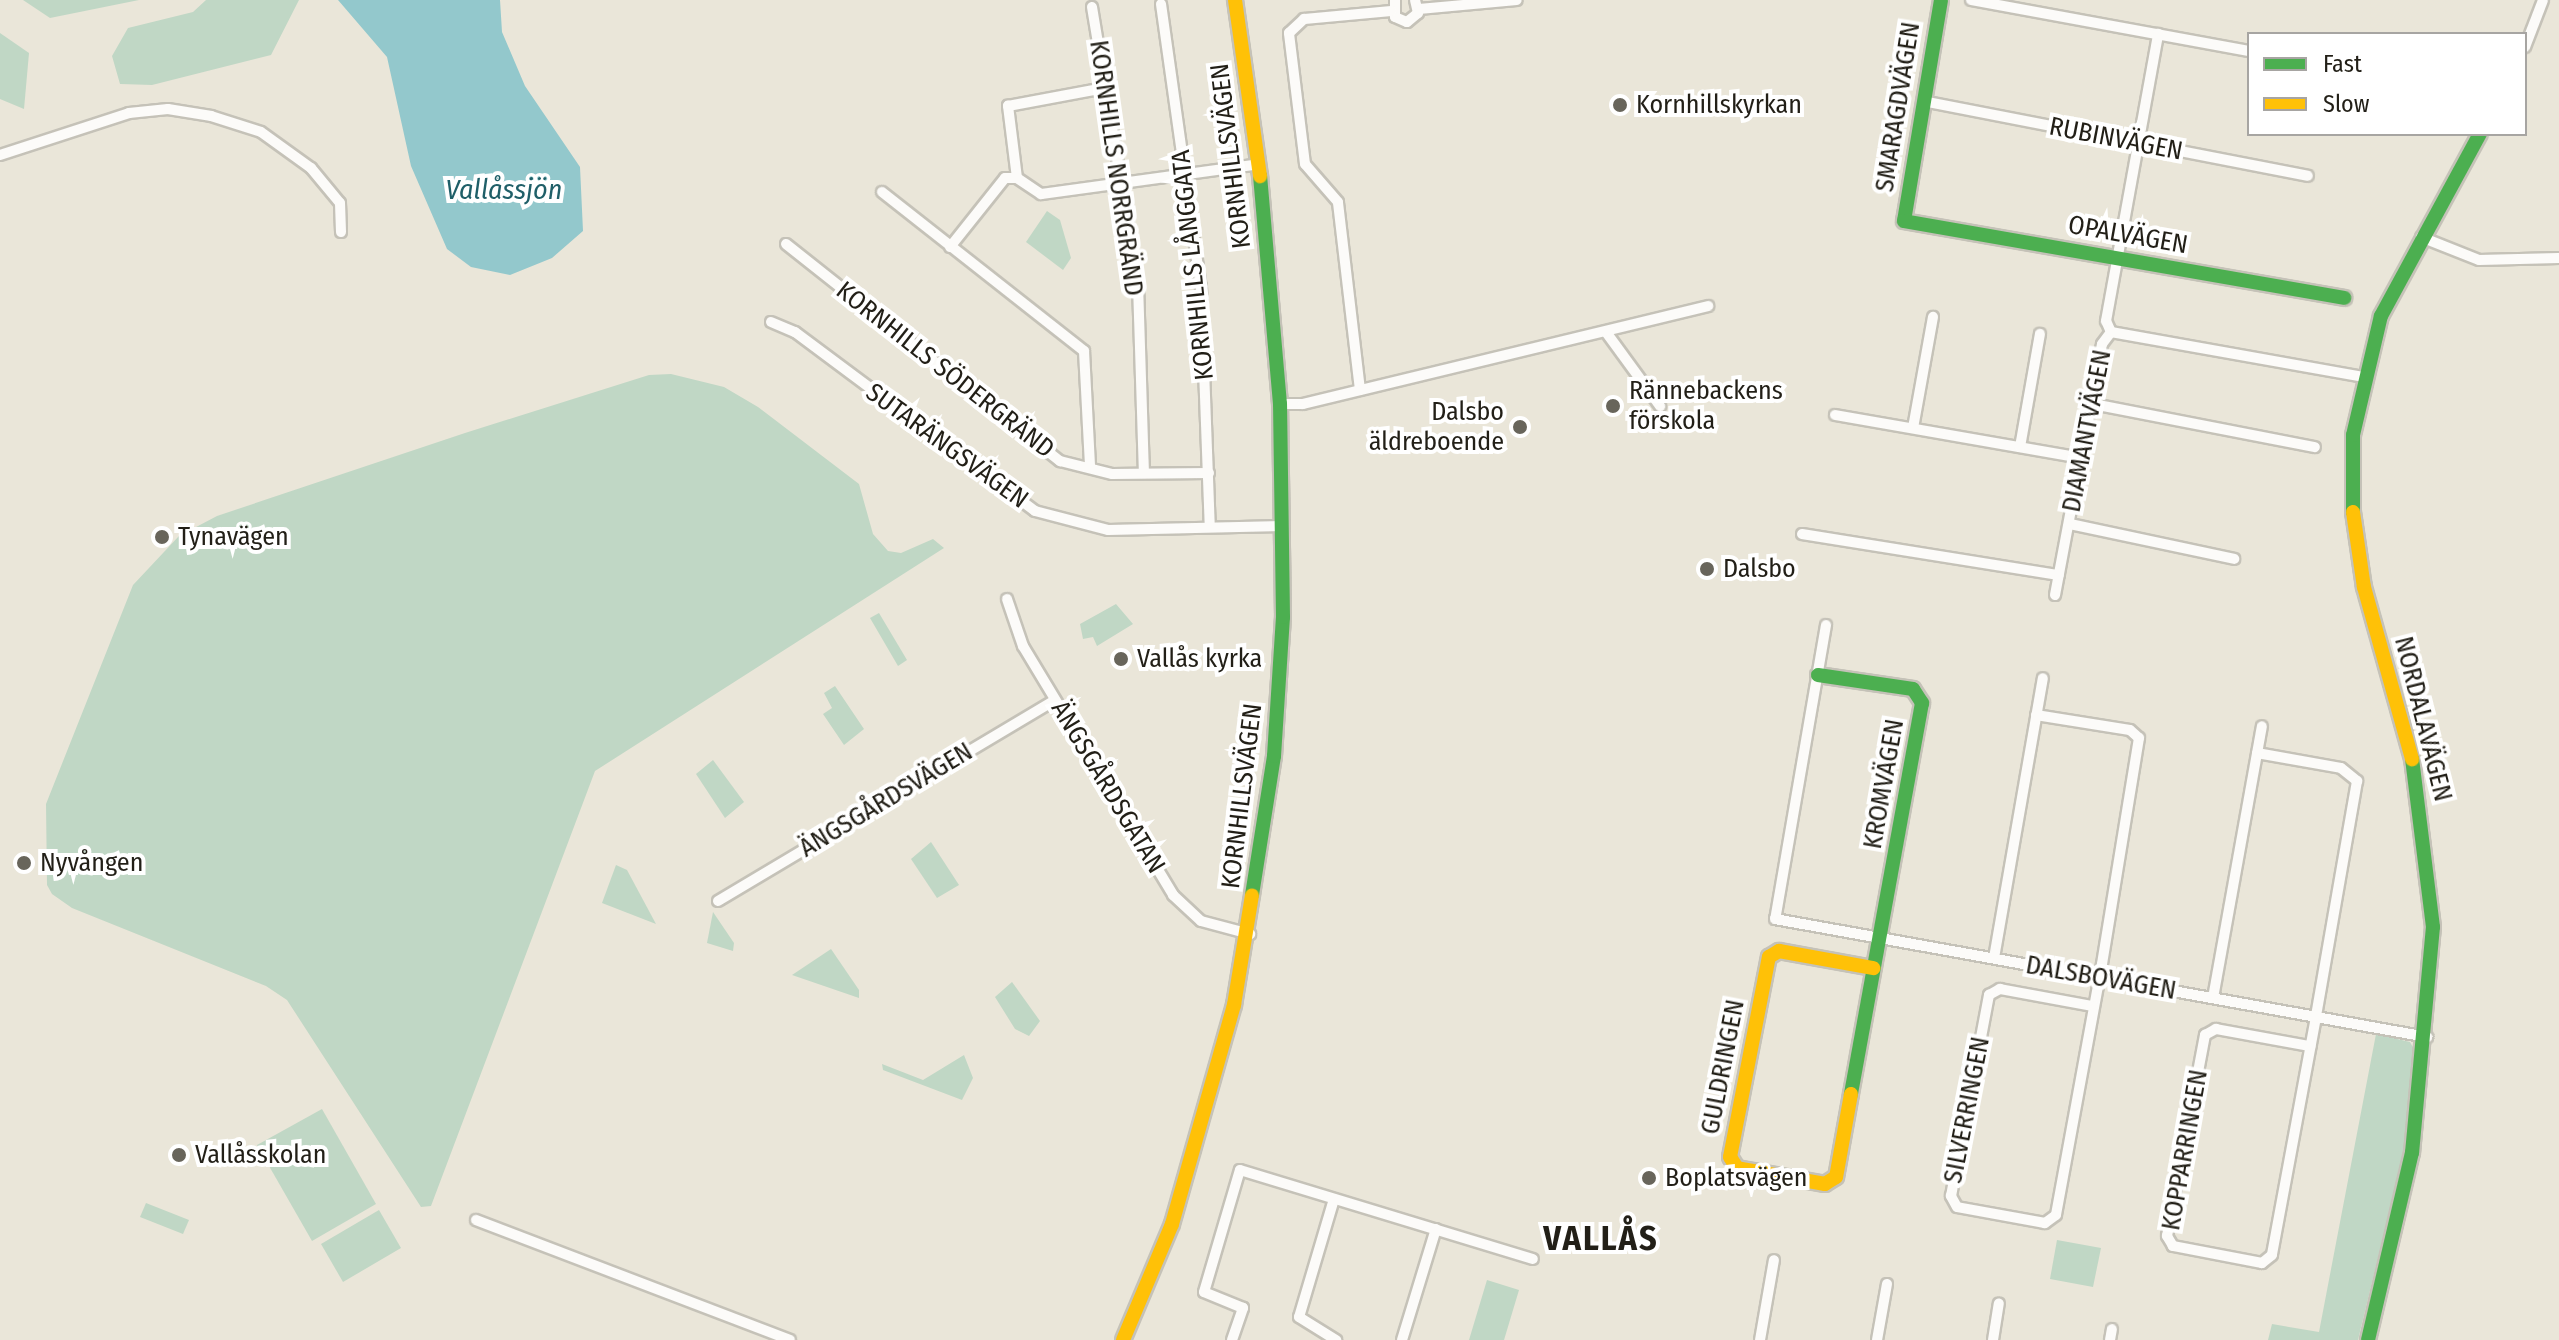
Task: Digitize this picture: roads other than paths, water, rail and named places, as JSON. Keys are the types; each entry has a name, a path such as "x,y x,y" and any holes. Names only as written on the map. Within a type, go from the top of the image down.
{"street":[{"name":"KORNHILLSVÄGEN","path":"1123,1340 1172,1224 1250,934 1274,756 1283,617 1280,404 1259,164 1235,0"},
{"path":"1360,390 1338,202 1305,164 1293,24 1394,6 1407,22 1417,5 1517,0"},
{"name":"SMARAGDVÄGEN","path":"1904,221 1941,0"},
{"path":"1971,0 2247,51"},
{"path":"2527,42 2543,0"},
{"name":"KORNHILLS LÅNGGATA","path":"1161,4 1201,287 1210,527"},
{"name":"KORNHILLS NORRGRÄND","path":"1092,7 1138,284 1144,472"},
{"name":"DIAMANTVÄGEN","path":"2055,595 2102,344 2111,332 2106,321 2158,34"},
{"path":"1017,178 1008,106 1104,88"},
{"name":"RUBINVÄGEN","path":"1923,101 2308,176"},
{"path":"0,155 129,113 168,109 211,116 261,132 311,168 340,203 341,232"},
{"name":"NORDALAVÄGEN","path":"2368,1340 2403,1197 2427,1037 2433,927 2425,835 2413,761 2364,587 2351,497 2353,435 2363,377 2381,316 2421,237 2479,136"},
{"path":"950,247 1005,178 1017,178 1041,194 1259,164"},
{"path":"882,192 1084,351 1090,467"},
{"name":"OPALVÄGEN","path":"1904,221 2344,298"},
{"path":"2421,237 2479,260 2559,258"},
{"name":"KORNHILLS SÖDERGRÄND","path":"786,244 1005,421 1060,461 1144,472 1209,473"},
{"path":"1280,404 1360,390 1708,306"},
{"path":"1913,428 1933,317"},
{"name":"SUTARÄNGSVÄGEN","path":"771,322 795,332 1035,511 1108,530 1283,526"},
{"path":"1606,332 1660,406"},
{"path":"2111,332 2363,377"},
{"path":"2020,447 2040,334"},
{"path":"2093,404 2315,447"},
{"path":"1835,415 2082,458"},
{"path":"2070,524 2234,559"},
{"path":"1802,534 2059,575"},
{"name":"ÄNGSGÅRDSGATAN","path":"1007,599 1023,646 1182,906 1201,921 1250,934"},
{"path":"1818,675 1826,625"},
{"name":"DALSBOVÄGEN","path":"1818,675 1775,919 2427,1037"},
{"name":"KROMVÄGEN","path":"1818,675 1913,689 1922,703 1879,937"},
{"path":"1994,958 2043,678"},
{"name":"ÄNGSGÅRDSVÄGEN","path":"718,901 1055,700"},
{"name":"SILVERRINGEN","path":"2036,715 2130,730 2139,738 2099,977 2052,1222 1957,1207 1951,1196 1989,995 2000,989 2093,1006"},
{"path":"2213,998 2262,726"},
{"name":"KOPPARRINGEN","path":"2257,753 2341,768 2357,781 2316,1017 2268,1262 2173,1246 2167,1236 2205,1035 2216,1029 2310,1046"},
{"name":"GULDRINGEN","path":"1873,968 1779,951 1769,957 1730,1157 1737,1168 1832,1184 1879,937"},
{"path":"1232,1340 1243,1308 1204,1292 1240,1170 1533,1259"},
{"path":"1334,1199 1299,1317 1336,1340"},
{"path":"476,1220 790,1340"},
{"path":"1402,1340 1436,1229"},
{"path":"1760,1340 1774,1260"},
{"path":"1877,1340 1887,1284"},
{"path":"1993,1340 1999,1303"}],"water":[{"name":"Vallåssjön","path":"338,0 500,0 502,32 525,86 580,167 583,231 552,258 510,275 471,267 447,249 411,166 387,57"}],"place":[{"name":"Kornhillskyrkan","path":"1620,105"},
{"name":"Rännebackens förskola","path":"1613,406"},
{"name":"Dalsbo äldreboende","path":"1520,427"},
{"name":"Tynavägen","path":"162,537"},
{"name":"Dalsbo","path":"1707,569"},
{"name":"Vallås kyrka","path":"1121,659"},
{"name":"Nyvången","path":"24,863"},
{"name":"Vallåsskolan","path":"179,1155"},
{"name":"Boplatsvägen","path":"1649,1178"}],"district":[{"name":"VALLÅS","path":"1601,1239"}]}
